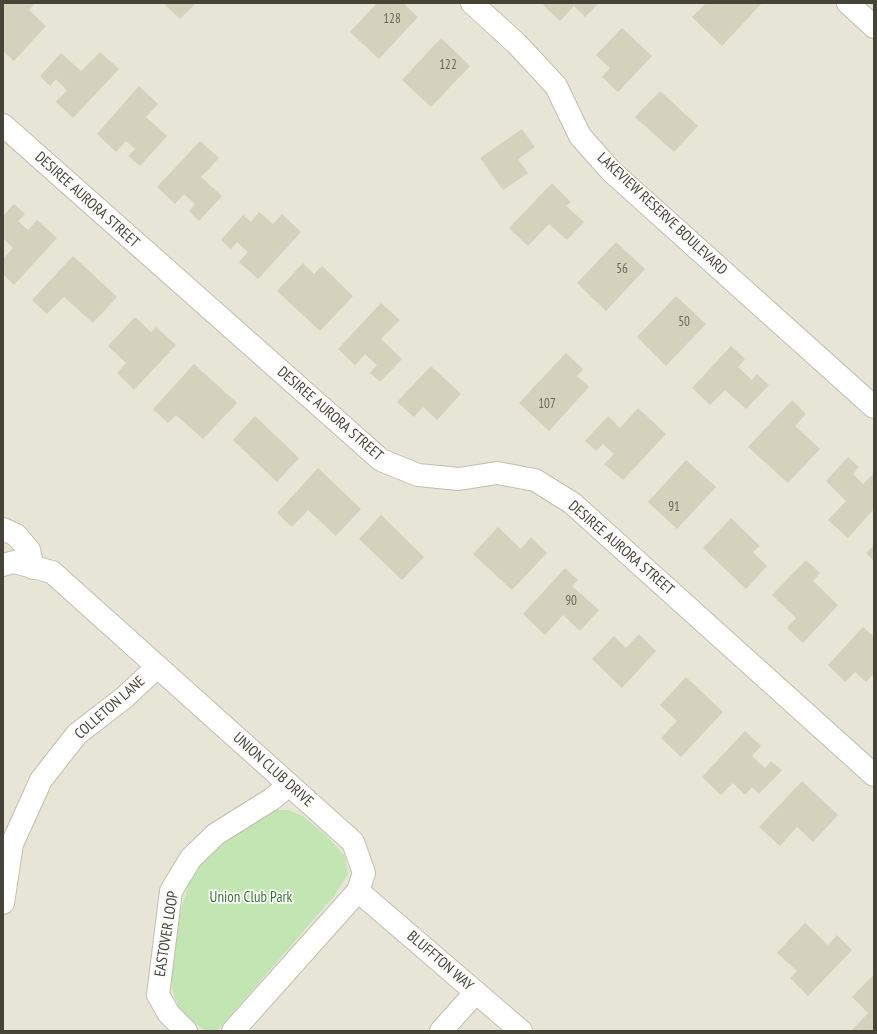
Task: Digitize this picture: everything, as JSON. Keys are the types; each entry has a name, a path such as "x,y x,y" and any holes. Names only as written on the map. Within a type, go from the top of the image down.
{"street":[{"name":"LAKEVIEW RESERVE BOULEVARD","path":"472,3 517,44 556,86 580,136 611,171 874,407"},
{"path":"848,3 874,27"},
{"name":"DESIREE AURORA STREET","path":"3,125 381,460 418,475 458,479 497,473 535,480 572,503 874,776"},
{"path":"3,529 16,536 29,550 33,568"},
{"name":"UNION CLUB DRIVE","path":"3,565 14,562 52,572 353,842 364,873 358,891 233,1031"},
{"name":"COLLETON LANE","path":"3,903 12,844 41,780 77,734 125,698 157,667"},
{"name":"EASTOVER LOOP","path":"186,1031 169,1014 158,995 171,891 191,858 216,834 272,799 289,785"},
{"name":"BLUFFTON WAY","path":"358,891 521,1031"},
{"path":"441,1031 476,992"}],"shaded area":[{"path":"3,3 874,3 874,1031 3,1031"}],"green space":[{"name":"Union Club Park","path":"270,810 289,810 303,816 329,838 345,856 348,874 334,896 217,1031 204,1030 179,1008 170,980 178,920 191,877 210,854"}],"building":[{"path":"3,3 35,3 29,10 46,26 14,61 3,51"},
{"path":"163,3 196,3 180,19"},
{"path":"377,3 403,3 418,17 379,59 350,32"},
{"path":"545,3 599,3 585,17 574,6 560,21 543,5"},
{"path":"706,3 762,3 722,46 692,17"},
{"path":"622,28 652,56 618,92 602,77 610,68 596,55"},
{"path":"441,38 470,66 431,107 402,80"},
{"path":"100,52 119,69 73,118 56,102 67,90 56,79 50,86 40,76 61,53 81,71"},
{"path":"139,86 158,104 146,117 167,136 140,166 128,156 135,149 126,141 116,152 97,134"},
{"path":"660,91 698,126 674,152 635,117"},
{"path":"522,129 535,147 518,159 528,173 503,190 480,158"},
{"path":"200,141 219,158 201,177 222,196 199,221 189,211 195,204 184,194 175,204 157,187"},
{"path":"552,183 571,202 566,206 584,222 567,240 549,224 528,246 509,228"},
{"path":"14,204 25,214 18,221 28,230 37,220 57,238 14,285 3,274 3,259 13,248 3,238 3,216"},
{"path":"259,212 273,224 282,214 301,232 258,279 239,262 248,252 237,242 231,249 221,240 243,215 251,222"},
{"path":"616,242 645,269 606,311 577,283"},
{"path":"73,256 117,297 93,323 64,297 47,314 32,300"},
{"path":"303,263 314,274 322,266 353,296 320,331 277,291"},
{"path":"676,296 706,324 666,366 637,337"},
{"path":"381,303 400,320 381,339 402,359 380,382 370,373 377,365 365,354 355,365 338,349"},
{"path":"135,317 151,332 156,327 176,345 134,390 117,373 126,363 108,346"},
{"path":"731,346 745,359 738,367 752,380 757,374 769,385 746,409 725,390 710,405 692,388"},
{"path":"566,353 583,369 577,376 589,387 549,431 519,403"},
{"path":"194,364 237,403 203,439 176,415 168,423 153,409"},
{"path":"431,366 461,394 437,420 423,407 414,417 397,402"},
{"path":"792,400 806,414 795,426 820,449 788,483 748,447"},
{"path":"638,408 666,434 623,480 604,464 614,454 603,444 596,451 585,441 608,416 620,428"},
{"path":"255,416 299,458 277,482 233,440"},
{"path":"848,457 859,467 853,474 863,484 873,474 874,475 874,509 848,538 828,520 846,501 826,481"},
{"path":"686,460 716,487 677,529 648,502"},
{"path":"318,468 361,509 336,536 308,510 292,527 277,513"},
{"path":"381,515 424,557 402,580 359,539"},
{"path":"731,518 760,546 753,552 767,566 746,589 703,548"},
{"path":"498,527 521,549 531,537 547,553 512,590 473,554"},
{"path":"874,545 874,561 866,553"},
{"path":"806,560 820,573 813,581 838,605 803,643 787,628 796,618 772,595"},
{"path":"565,568 578,580 572,586 599,610 580,631 563,615 545,635 523,614"},
{"path":"863,627 874,637 874,674 866,682 855,672 845,682 828,665"},
{"path":"639,634 656,651 622,688 592,659 614,636 626,648"},
{"path":"686,677 723,712 681,757 661,738 677,721 660,705"},
{"path":"745,731 761,746 752,756 765,768 771,761 782,770 759,794 752,787 745,795 733,783 721,795 702,777"},
{"path":"802,781 838,815 813,842 797,827 780,846 759,827"},
{"path":"805,923 828,945 837,935 852,950 808,996 790,978 797,971 777,953"},
{"path":"874,974 874,1031 851,1031 868,1013 852,997"}]}
